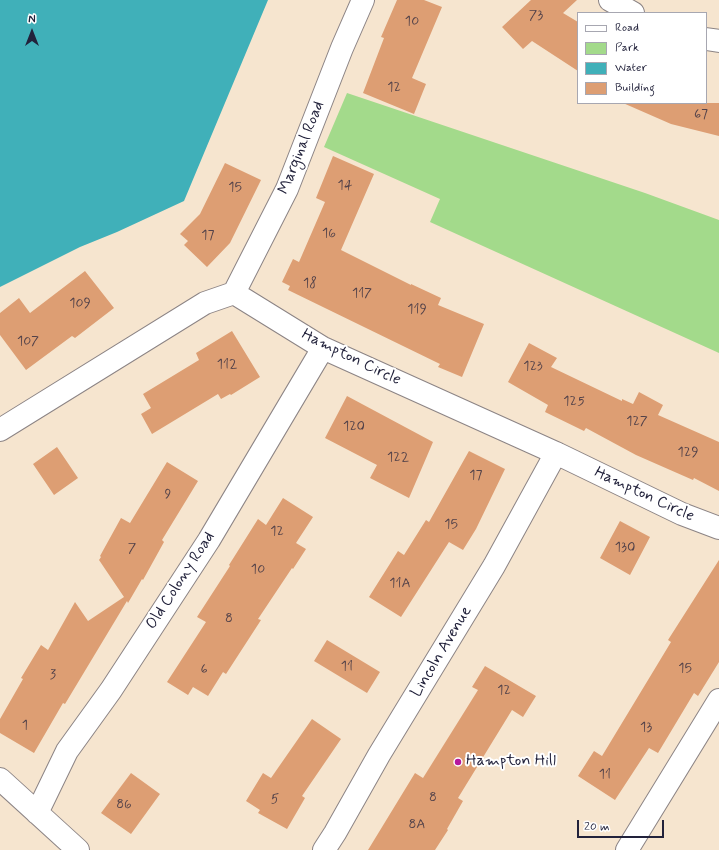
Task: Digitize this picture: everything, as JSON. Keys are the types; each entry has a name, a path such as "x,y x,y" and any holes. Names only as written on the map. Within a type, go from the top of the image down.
{"street":[{"name":"Marginal Road","path":"234,293 287,189 342,48 363,0"},
{"path":"610,0 631,12"},
{"path":"707,39 719,41"},
{"name":"Hampton Circle","path":"234,293 323,348 556,453 682,514 719,528"},
{"path":"0,430 205,303 234,293"},
{"name":"Old Colony Road","path":"37,813 67,751 111,690 209,540 323,348"},
{"name":"Lincoln Avenue","path":"324,850 379,755 494,566 556,453"},
{"path":"627,850 719,700"},
{"path":"0,779 78,850"}],"green space":[{"path":"347,93 645,193 719,220 719,353 430,222 440,199 324,147"}],"water":[{"path":"0,0 268,0 184,201 117,232 80,247 0,287"}],"building":[{"path":"397,0 424,0 442,7 412,78 426,84 414,114 363,93 384,38 381,37"},
{"path":"531,0 577,0 563,13 577,21 577,70 532,41 523,49 502,27"},
{"path":"719,103 719,136 671,124 625,104"},
{"path":"333,156 374,174 341,250 411,285 441,298 438,305 484,324 462,377 438,367 440,364 288,290 290,286 282,282 293,259 299,262 325,202 316,198"},
{"path":"225,163 261,180 230,243 207,267 184,245 188,241 180,234 200,214"},
{"path":"85,271 114,308 75,338 72,336 26,370 0,335 0,313 19,298 30,313"},
{"path":"232,331 260,377 231,395 230,394 221,399 218,394 152,434 141,414 151,408 143,394 199,360 196,353"},
{"path":"529,343 557,358 551,367 622,401 622,399 633,404 639,392 663,405 658,415 719,442 719,491 694,478 693,480 636,455 586,428 584,431 545,412 548,405 508,382"},
{"path":"347,396 433,442 409,498 370,478 377,465 325,438"},
{"path":"57,447 78,478 54,495 33,464"},
{"path":"469,451 505,469 476,529 463,550 449,542 401,617 369,597 398,551 404,555 426,520 429,522"},
{"path":"167,462 198,481 162,540 164,542 143,580 142,579 128,603 127,601 65,704 63,703 34,753 0,733 0,719 23,679 21,678 41,645 48,650 75,602 88,621 124,597 99,560 101,557 100,556 121,518 130,523"},
{"path":"283,498 313,517 296,543 306,549 258,619 261,620 226,674 223,672 208,696 193,687 188,695 167,682 206,622 197,617 258,519 266,525"},
{"path":"620,521 650,537 630,575 600,558"},
{"path":"719,560 719,662 698,696 694,693 658,753 649,748 615,800 578,776 594,751 602,756 671,642 668,640"},
{"path":"327,640 380,672 367,693 314,661"},
{"path":"485,666 536,696 523,717 512,710 458,798 463,801 447,829 448,830 435,850 368,850 415,773 423,778 478,690 472,687"},
{"path":"312,719 341,739 302,796 305,798 287,829 258,813 260,810 246,801 263,773 271,778"},
{"path":"131,773 160,794 131,834 101,813"}],"place":[{"name":"Hampton Hill","path":"458,762"}]}
